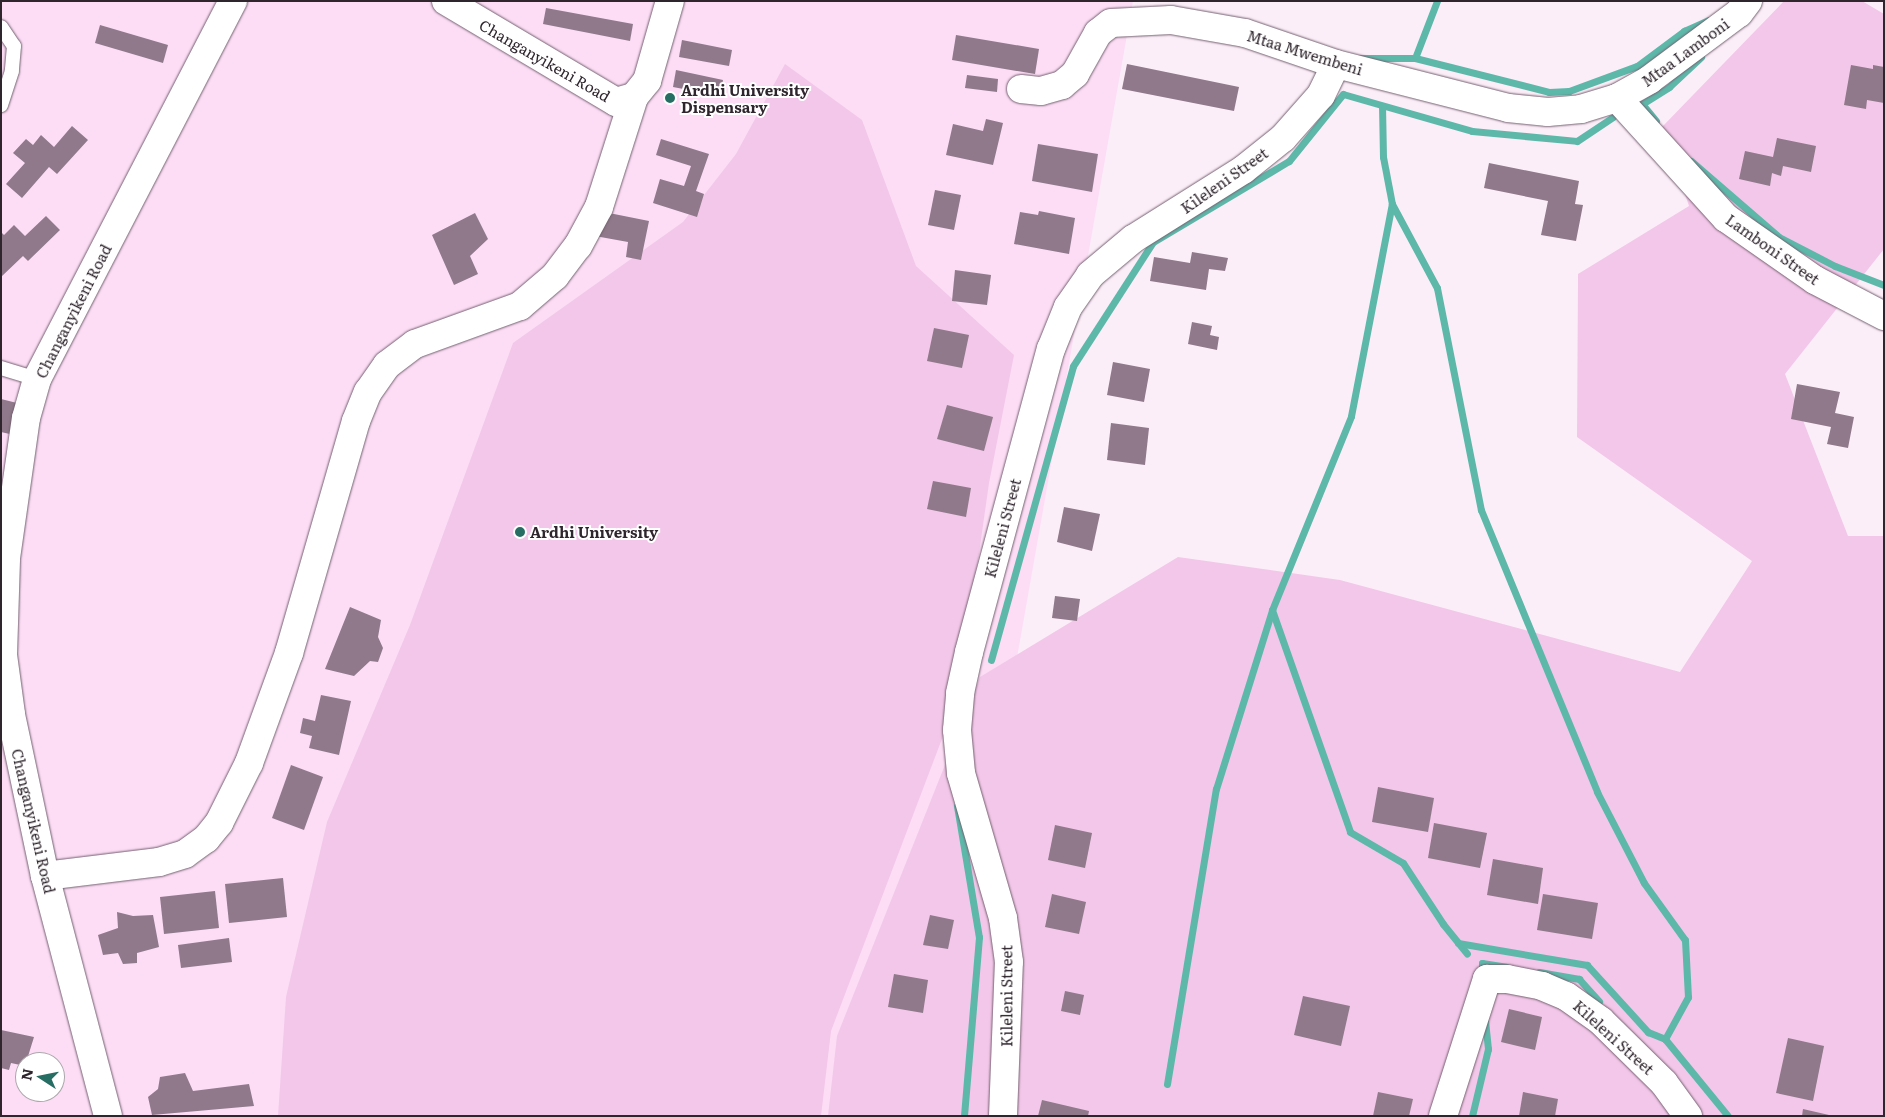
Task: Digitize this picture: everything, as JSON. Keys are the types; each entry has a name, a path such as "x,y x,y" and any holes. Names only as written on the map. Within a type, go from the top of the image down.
{"street":[{"name":"Changanyikeni Road","path":"108,1116 45,876 11,714 3,647 6,558 11,510 26,418 37,379 232,1"},
{"name":"Changanyikeni Road","path":"446,1 616,102 634,97 647,81 670,1"},
{"name":"Mtaa Lamboni","path":"1616,98 1649,80 1739,13 1748,1"},
{"name":"Mtaa Mwembeni","path":"1021,89 1041,91 1062,86 1075,74 1098,33 1111,23 1129,20 1172,20 1245,32 1336,64 1508,108 1548,112 1581,109 1616,98"},
{"name":"Kileleni Street","path":"1003,1116 1009,962 1003,918 961,773 957,730 960,693 969,652 1051,349 1068,307 1090,275 1133,239 1243,170 1283,138 1321,95 1336,64"},
{"path":"45,876 159,862 185,854 206,839 219,823 248,763 289,653 356,421 368,392 387,365 415,344 520,306 555,276 578,246 599,207 634,97"},
{"name":"Lamboni Street","path":"1616,98 1726,218 1815,280 1884,316"},
{"name":"Kileleni Street","path":"1443,1116 1487,979 1507,979 1542,986 1566,996 1594,1016 1664,1083 1688,1116"}],"lane":[{"path":"1,27 14,46 12,70 1,105"},
{"path":"1,368 37,379"}],"shaded area":[{"name":"Ardhi University","path":"1,1 1133,1 936,1116 1,1116"},
{"path":"1784,1 1862,1 1884,14 1884,249 1785,374 1848,536 1884,536 1884,1116 828,1116 837,1036 980,677 1178,557 1340,580 1680,672 1752,561 1577,437 1578,274 1689,206 1662,127"},
{"path":"785,64 862,120 916,266 1014,355 989,483 959,694 831,1031 821,1116 278,1116 286,997 327,822 410,625 513,343 683,222 736,154"}],"building":[{"path":"546,8 633,24 630,41 543,24"},
{"path":"100,25 168,45 163,63 95,43"},
{"path":"956,35 1039,49 1035,74 952,60"},
{"path":"682,40 732,50 729,66 679,57"},
{"path":"1127,64 1239,87 1234,111 1122,89"},
{"path":"1851,65 1873,69 1873,65 1884,67 1884,103 1867,100 1866,109 1844,105"},
{"path":"676,70 723,80 720,96 673,87"},
{"path":"967,75 998,79 997,92 965,88"},
{"path":"986,119 1003,123 993,165 946,155 953,124 983,131"},
{"path":"72,126 88,140 57,174 49,167 22,198 6,184 25,163 13,153 26,139 33,145 41,135 54,147"},
{"path":"1777,138 1816,146 1811,172 1783,166 1781,176 1772,173 1770,186 1739,179 1745,151 1773,157"},
{"path":"661,139 709,154 696,191 704,194 697,217 653,203 660,179 684,186 691,166 656,155"},
{"path":"1038,144 1098,154 1092,192 1032,181"},
{"path":"1489,163 1579,181 1575,204 1583,205 1576,241 1541,235 1548,201 1484,188"},
{"path":"935,190 961,195 954,230 928,225"},
{"path":"599,211 649,221 641,260 626,257 628,242 595,236"},
{"path":"1039,211 1075,218 1069,254 1014,244 1020,212 1038,215"},
{"path":"475,213 488,239 470,256 478,274 454,285 432,235"},
{"path":"46,216 60,230 28,261 23,256 1,277 1,232 4,235 14,225 25,236"},
{"path":"1192,252 1228,258 1225,271 1209,269 1206,290 1150,281 1154,257 1190,263"},
{"path":"955,270 991,275 987,305 952,301"},
{"path":"1192,322 1212,326 1210,335 1219,337 1217,350 1188,344"},
{"path":"934,328 969,335 962,368 927,361"},
{"path":"1113,362 1150,369 1144,402 1107,395"},
{"path":"1797,384 1840,392 1835,413 1854,417 1848,448 1827,444 1831,427 1791,419"},
{"path":"1,399 21,404 14,435 1,432"},
{"path":"947,405 993,417 984,451 937,439"},
{"path":"1111,423 1149,428 1145,465 1107,460"},
{"path":"933,481 971,488 966,517 927,509"},
{"path":"1064,507 1100,514 1092,551 1057,542"},
{"path":"1055,596 1080,599 1077,621 1052,618"},
{"path":"350,607 381,620 378,637 383,648 378,662 370,661 354,676 325,669"},
{"path":"321,695 351,701 339,755 309,748 312,736 300,733 303,718 315,721"},
{"path":"291,765 323,777 304,830 272,818"},
{"path":"1378,787 1434,798 1428,832 1372,822"},
{"path":"1434,823 1487,833 1480,868 1428,858"},
{"path":"1055,825 1092,833 1085,868 1048,860"},
{"path":"1493,859 1543,868 1538,904 1487,895"},
{"path":"283,878 287,917 229,923 225,884"},
{"path":"215,891 219,928 164,934 160,897"},
{"path":"1052,894 1086,902 1079,934 1045,927"},
{"path":"1543,894 1598,903 1592,939 1537,930"},
{"path":"117,912 133,916 153,915 159,947 137,953 137,963 123,964 118,953 103,955 98,935 118,928"},
{"path":"930,915 954,920 948,949 923,945"},
{"path":"229,938 232,962 181,968 178,945"},
{"path":"894,974 928,980 923,1013 888,1007"},
{"path":"1065,991 1084,995 1080,1015 1061,1011"},
{"path":"1303,996 1350,1006 1341,1046 1294,1035"},
{"path":"1509,1009 1542,1017 1535,1050 1501,1042"},
{"path":"1,1030 34,1037 29,1052 15,1052 15,1064 11,1063 9,1070 1,1068"},
{"path":"1788,1038 1824,1046 1813,1101 1776,1093"},
{"path":"185,1073 193,1091 249,1084 254,1106 152,1115 148,1097 158,1089 160,1077"},
{"path":"1378,1092 1413,1099 1409,1116 1373,1116"},
{"path":"1523,1092 1558,1099 1555,1116 1519,1116"},
{"path":"1042,1100 1089,1111 1088,1116 1038,1116"},
{"path":"1803,1109 1829,1115 1829,1116 1802,1116"}],"waterway":[{"path":"1415,58 1437,1"},
{"path":"1360,58 1415,58 1549,92 1569,91 1637,66 1684,31 1709,20"},
{"path":"1656,121 1642,104 1669,87 1701,57"},
{"path":"991,660 1073,366 1153,242 1289,161 1343,94 1472,131 1577,141 1613,117"},
{"path":"1167,1084 1216,789 1272,610 1351,416 1392,204 1383,157 1382,106"},
{"path":"1691,161 1779,237 1835,266 1884,285"},
{"path":"1392,204 1437,288 1481,510 1597,792 1644,883 1685,940 1688,997 1665,1039"},
{"path":"1272,610 1350,832 1403,863 1443,924 1467,954"},
{"path":"957,806 979,937 964,1116"},
{"path":"1458,943 1587,965 1648,1032 1665,1039 1728,1116"},
{"path":"1482,975 1482,963 1506,967"},
{"path":"1539,972 1579,979 1599,1001"},
{"path":"1472,1116 1488,1049 1485,1021"}],"place":[{"name":"Ardhi University Dispensary","path":"670,98"},
{"name":"Ardhi University","path":"520,532"}]}
